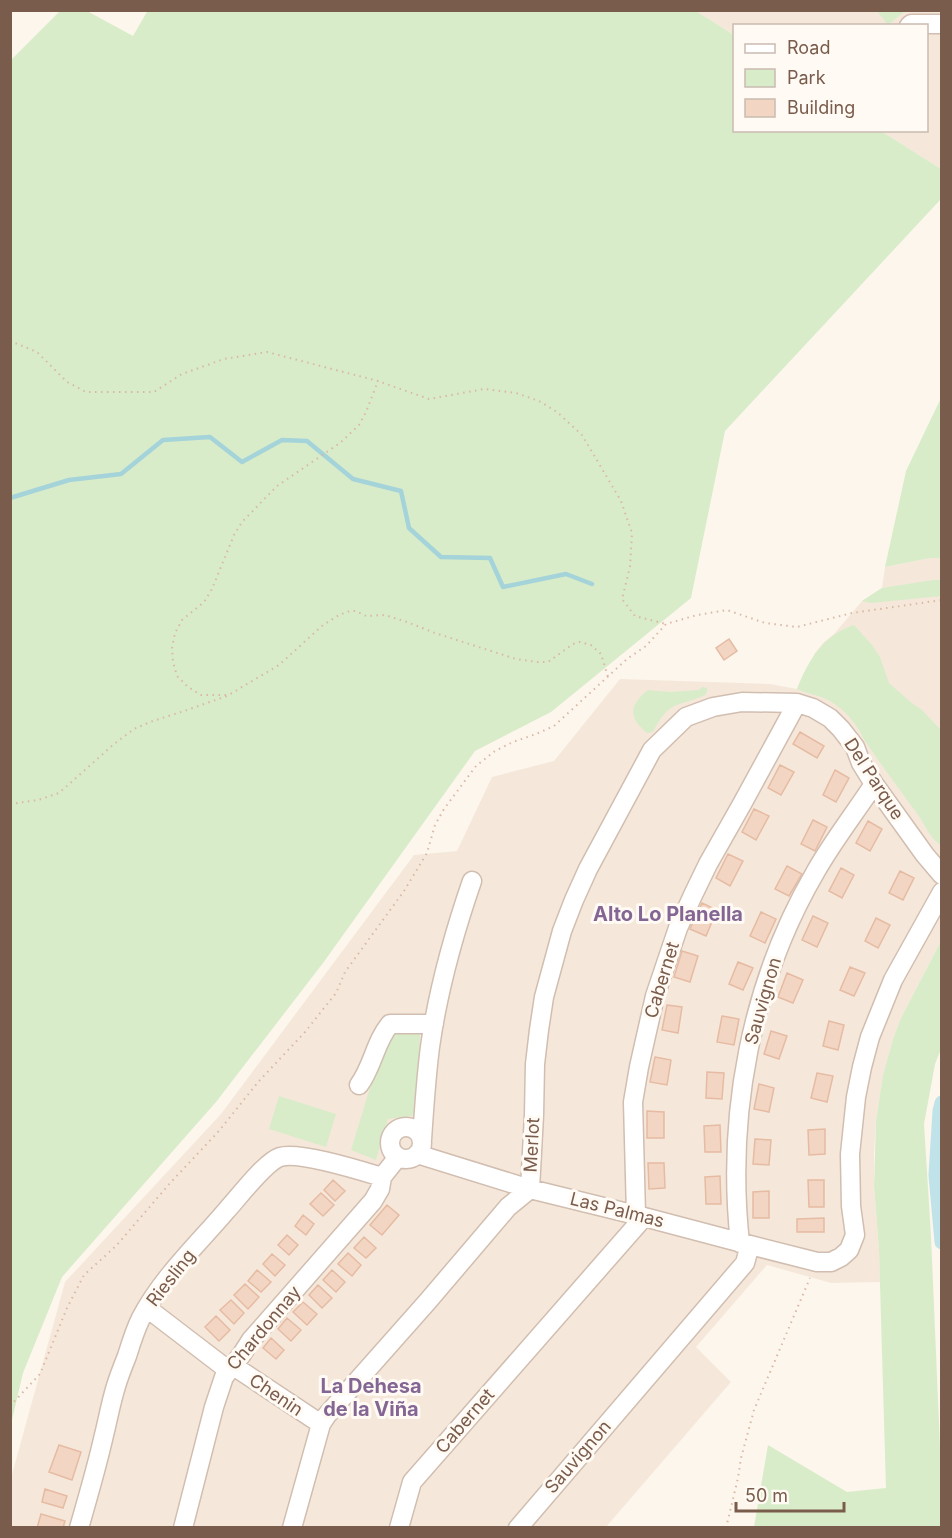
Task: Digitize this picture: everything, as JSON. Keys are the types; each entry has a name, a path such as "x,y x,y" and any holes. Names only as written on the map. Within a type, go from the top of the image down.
{"street":[{"path":"911,24 928,24"},
{"name":"Del Parque","path":"686,717 714,707 742,702 796,703 813,708 830,718 855,747 861,763 874,784 942,875"},
{"name":"Cabernet","path":"399,1527 412,1482 640,1216 633,1102 644,1040 658,988 678,928 703,874 796,703"},
{"name":"Merlot","path":"292,1527 321,1424 327,1415 508,1207 530,1189 538,1030 544,997 562,932 588,869 652,750 686,717"},
{"name":"Sauvignon","path":"518,1527 745,1263 737,1160 740,1103 760,1003 774,960 799,901 816,869 874,784"},
{"path":"419,1147 434,1024 450,951 472,881"},
{"path":"817,1262 831,1262 849,1250 852,1243 855,1234 851,1206 850,1154 856,1097 862,1067 892,980 942,892"},
{"path":"359,1085 382,1034 390,1024 434,1024"},
{"name":"Las Palmas","path":"403,1126 408,1126 417,1131 419,1147 408,1159 398,1157 389,1145 391,1135 403,1126"},
{"name":"Las Palmas","path":"419,1147 530,1189 817,1262"},
{"name":"Riesling","path":"79,1527 116,1387 132,1339 147,1308 178,1266 248,1186 275,1159 288,1155 308,1158 382,1177"},
{"name":"Chardonnay","path":"183,1527 224,1377 251,1340 373,1201 380,1189 382,1177 398,1157"},
{"name":"Chenin","path":"147,1308 230,1367 321,1424"}],"path":[{"path":"10,341 37,352 67,382 86,392 154,392 182,374 224,359 267,352 378,381 429,399 484,389 516,393 539,401 557,412 582,435 621,501 632,533 630,567 622,599 635,616 666,624 697,615 727,610 765,623 796,627 852,613 942,600"},
{"path":"227,696 201,694 188,687 177,676 172,648 175,633 182,620 204,602 213,590 234,535 242,522 277,486 340,443 359,424 378,381"},
{"path":"10,804 38,800 59,793 134,729 227,696 279,665 323,625 350,611 366,616 385,615 516,659 537,662 548,662 573,644 580,642 591,645 601,654 608,677"},
{"path":"10,1406 40,1374 67,1308 84,1275 116,1246 218,1132 336,993 345,972 404,891 427,853 435,825 444,809 476,766 504,746 555,726 627,659 646,646 666,624"},
{"path":"726,1527 754,1410 817,1262"}],"shaded area":[{"path":"696,11 941,11 941,169 883,132 928,132 928,24 733,24 733,34"},
{"path":"941,558 941,941 901,1018 883,1076 874,1153 880,1282 831,1283 767,1265 696,1347 731,1382 606,1527 11,1528 11,1478 65,1282 221,1114 414,855 457,851 492,777 554,761 620,679 770,684 797,689 815,653 824,642 834,634 862,601 882,588 885,567"}],"green space":[{"path":"148,10 696,11 733,34 733,132 883,132 941,169 941,199 725,431 691,598 551,712 475,751 323,963 216,1102 62,1277 23,1373 11,1424 11,60 60,11 87,11 133,36"},
{"path":"877,11 904,12 889,24"},
{"path":"941,398 941,558 885,567 906,471"},
{"path":"941,580 941,596 871,603 862,601 882,588"},
{"path":"854,625 880,657 889,683 921,709 941,730 941,845 931,836 847,714 829,700 797,689 806,669 825,642 843,629"},
{"path":"702,687 707,688 705,695 669,709 653,732 647,733 636,722 634,706 648,690 670,692 699,690"},
{"path":"941,941 941,1049 935,1064 924,1124 941,1470 941,1527 754,1527 768,1445 847,1492 886,1488 879,1250 874,1186 876,1121 883,1075 893,1039 901,1018"},
{"path":"392,1033 420,1033 418,1115 388,1119 376,1160 351,1150 383,1045"},
{"path":"279,1096 336,1114 326,1147 269,1129"}],"building":[{"path":"729,639 737,651 724,660 716,648"},
{"path":"800,732 824,746 817,758 793,744"},
{"path":"780,765 794,772 781,795 768,788"},
{"path":"835,770 849,778 836,802 823,795"},
{"path":"754,809 769,816 756,840 742,832"},
{"path":"813,820 827,827 815,851 801,844"},
{"path":"868,821 882,829 870,851 856,843"},
{"path":"728,854 743,861 730,886 716,878"},
{"path":"787,866 802,874 789,896 775,889"},
{"path":"841,868 854,875 842,898 829,891"},
{"path":"900,871 914,878 903,900 889,893"},
{"path":"702,903 717,910 706,936 690,929"},
{"path":"761,912 776,919 765,943 750,936"},
{"path":"813,916 828,923 817,947 802,940"},
{"path":"876,918 890,925 878,948 865,941"},
{"path":"682,951 698,956 690,982 674,977"},
{"path":"738,962 753,968 743,990 729,984"},
{"path":"850,967 865,973 854,996 840,990"},
{"path":"787,973 803,980 793,1003 778,997"},
{"path":"667,1005 682,1007 678,1033 662,1030"},
{"path":"722,1016 739,1019 734,1045 717,1042"},
{"path":"829,1021 844,1025 838,1050 823,1046"},
{"path":"771,1031 787,1036 779,1059 764,1054"},
{"path":"655,1057 671,1060 667,1085 650,1082"},
{"path":"707,1072 724,1073 722,1099 706,1098"},
{"path":"817,1073 833,1076 827,1102 811,1098"},
{"path":"759,1084 774,1088 769,1112 754,1109"},
{"path":"647,1111 664,1112 664,1138 647,1138"},
{"path":"720,1125 721,1152 705,1152 704,1126"},
{"path":"825,1129 825,1154 809,1155 808,1130"},
{"path":"755,1139 771,1140 769,1165 753,1164"},
{"path":"648,1163 664,1163 665,1188 649,1189"},
{"path":"720,1176 721,1204 706,1204 705,1177"},
{"path":"333,1180 345,1191 335,1201 324,1190"},
{"path":"808,1180 824,1180 824,1207 809,1207"},
{"path":"769,1191 769,1218 753,1218 753,1192"},
{"path":"321,1193 334,1205 323,1216 310,1204"},
{"path":"387,1205 399,1215 382,1235 370,1225"},
{"path":"303,1215 314,1224 306,1235 295,1226"},
{"path":"824,1218 824,1232 797,1232 797,1219"},
{"path":"287,1235 298,1245 289,1255 278,1245"},
{"path":"364,1237 376,1248 366,1258 354,1248"},
{"path":"348,1253 361,1265 352,1276 338,1264"},
{"path":"272,1254 285,1265 275,1276 263,1264"},
{"path":"257,1270 271,1282 261,1292 248,1281"},
{"path":"332,1270 345,1282 336,1292 323,1280"},
{"path":"245,1284 259,1297 248,1309 234,1295"},
{"path":"318,1285 332,1298 322,1308 309,1295"},
{"path":"231,1300 244,1313 234,1324 220,1310"},
{"path":"303,1302 317,1314 307,1325 293,1312"},
{"path":"216,1316 230,1330 219,1341 205,1327"},
{"path":"287,1318 301,1330 291,1341 278,1329"},
{"path":"271,1338 284,1350 276,1359 263,1348"},
{"path":"59,1445 81,1452 72,1480 49,1472"},
{"path":"45,1489 67,1496 63,1508 42,1502"},
{"path":"41,1514 65,1521 63,1528 37,1528"}],"waterway":[{"path":"10,498 69,480 121,474 163,440 210,437 242,462 282,440 307,441 353,479 401,491 409,528 441,557 490,558 503,587 566,574 592,584"},
{"path":"942,1103 936,1175 942,1242"}],"district":[{"name":"Alto Lo Planella","path":"668,914"},
{"name":"La Dehesa de la Viña","path":"371,1398"}]}
